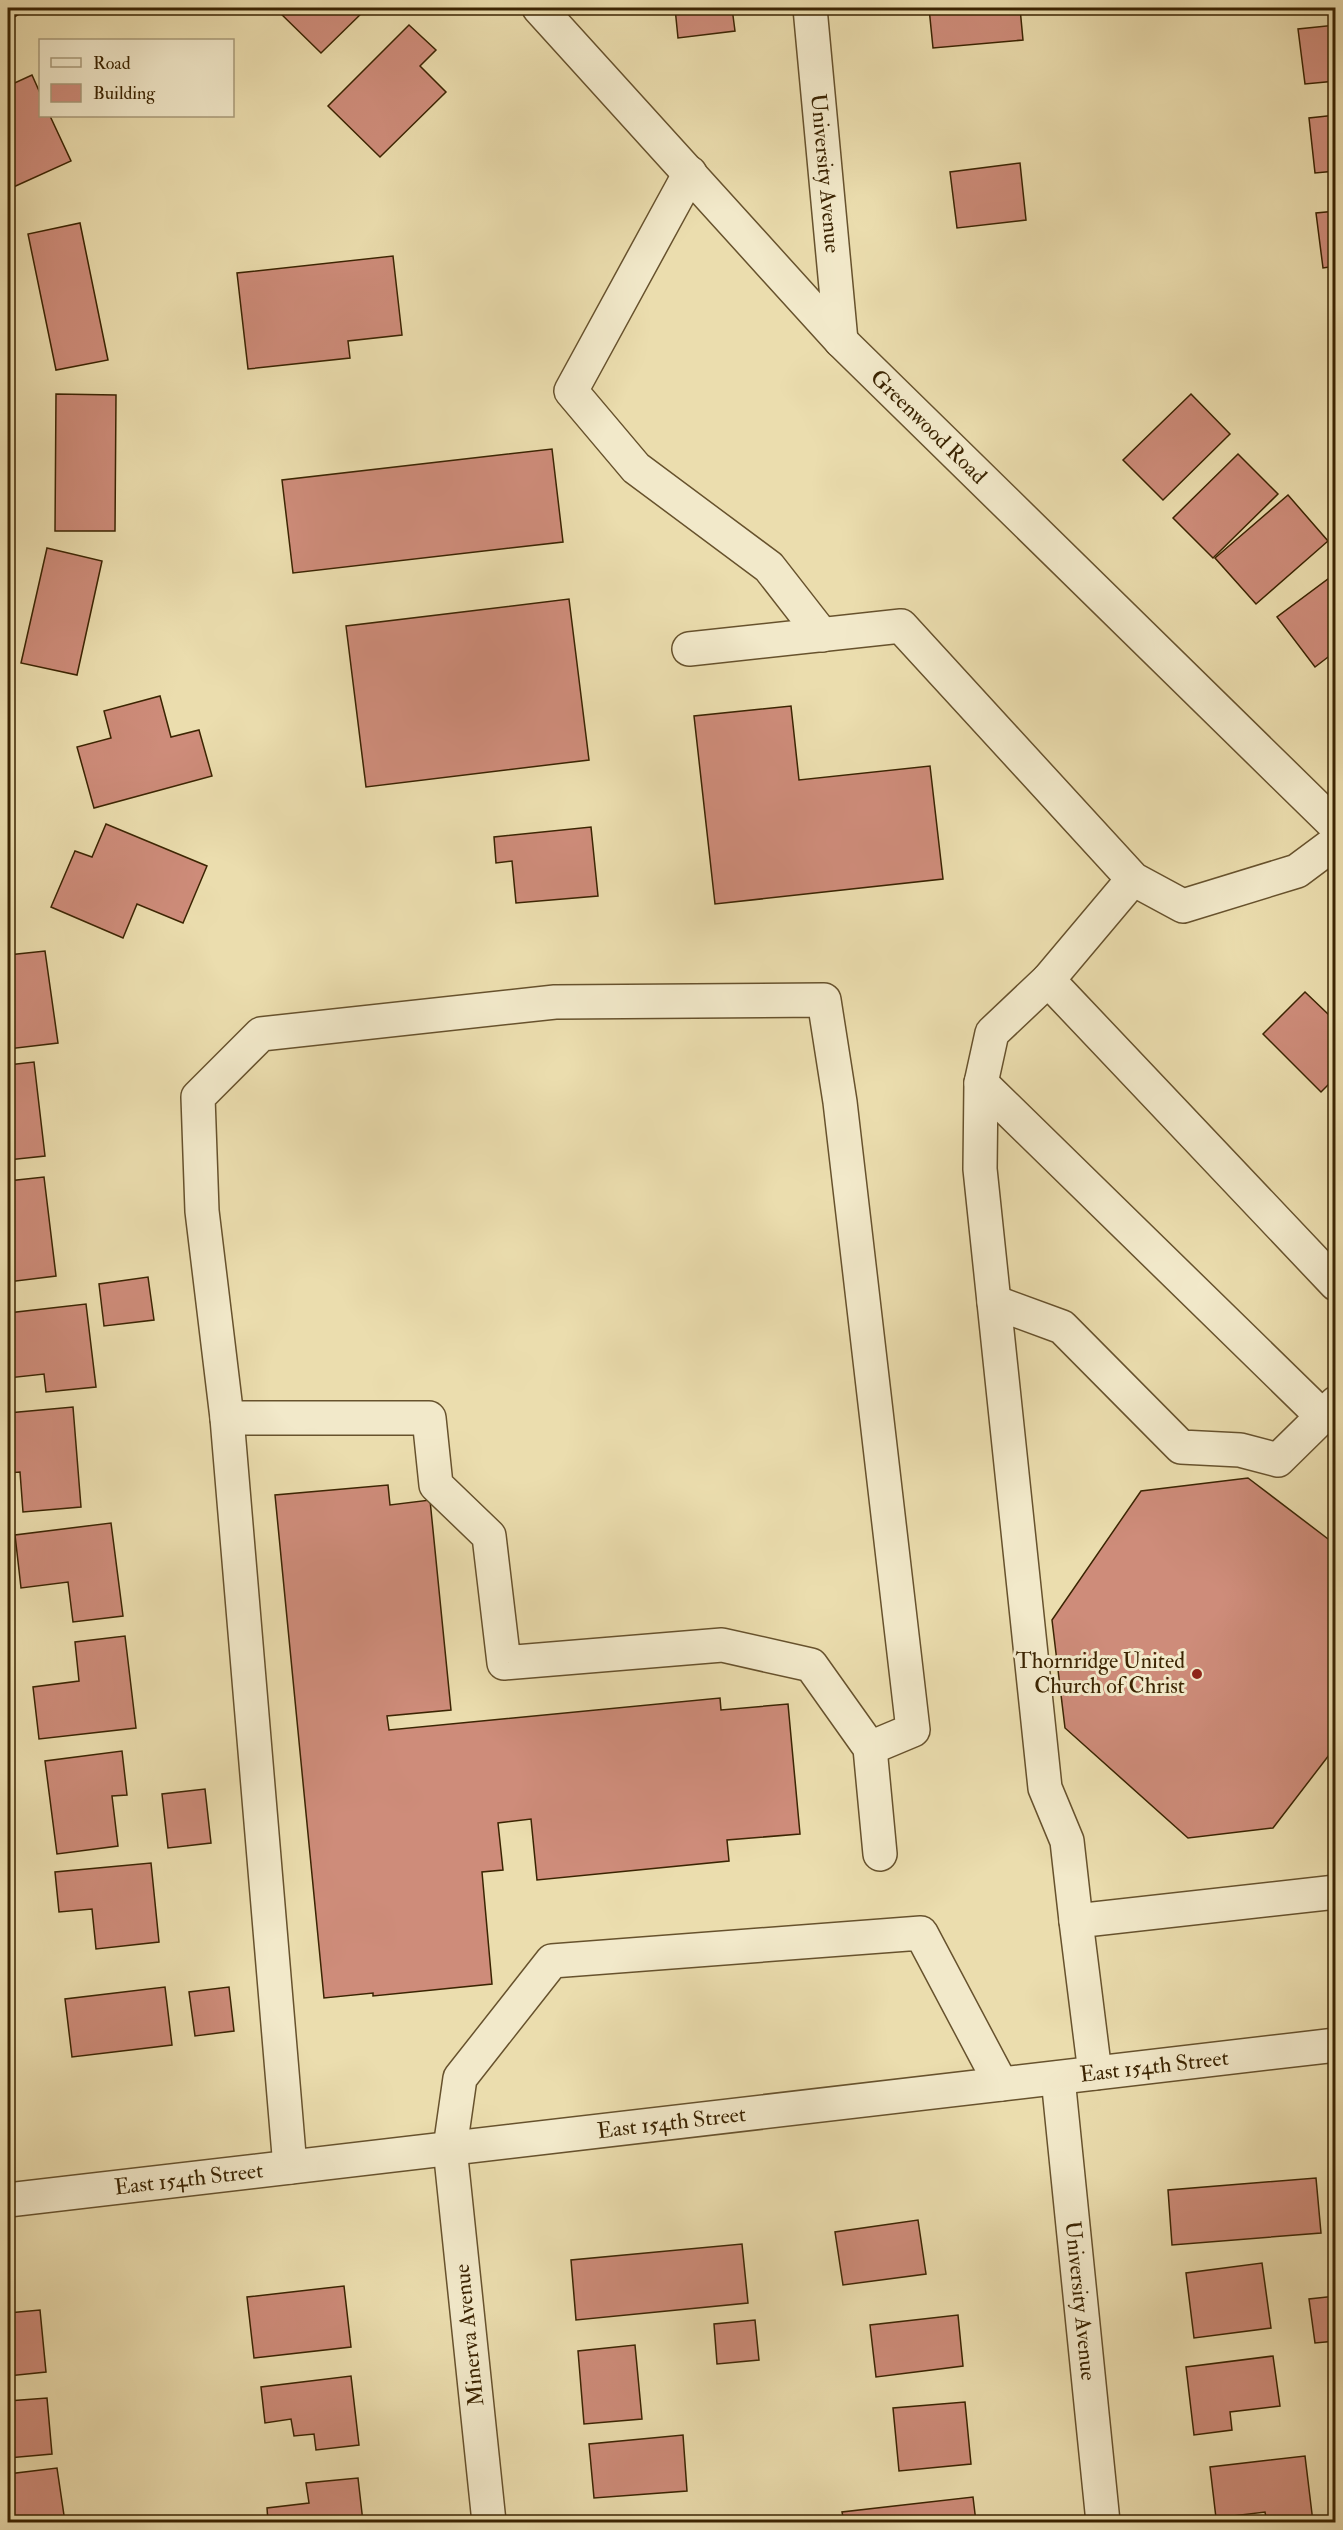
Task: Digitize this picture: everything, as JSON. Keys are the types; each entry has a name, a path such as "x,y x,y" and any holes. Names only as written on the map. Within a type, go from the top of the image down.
{"street":[{"name":"Greenwood Road","path":"539,8 841,341 1335,826"},
{"name":"University Avenue","path":"810,8 841,341"},
{"path":"690,174 571,391 636,468 769,567 822,635"},
{"path":"689,650 901,626 1133,879 1183,906 1297,871 1335,842"},
{"path":"1095,2073 1067,1841 1045,1788 980,1169 981,1083 992,1033 1048,980 1133,879"},
{"path":"1048,980 1335,1284"},
{"path":"290,2167 227,1419 202,1211 198,1097 261,1034 555,1002 824,1000 840,1102 913,1730 870,1748"},
{"path":"981,1083 1329,1410 1278,1460 1240,1450 1180,1447 1062,1327 994,1302"},
{"path":"227,1419 429,1418 436,1485 489,1536 504,1663 722,1645 811,1665 870,1748 880,1854"},
{"path":"1076,1921 1335,1892"},
{"name":"Minerva Avenue","path":"489,2523 450,2148 460,2078 552,1961 921,1933 1001,2084"},
{"name":"East 154th Street","path":"8,2200 1335,2045"},
{"name":"University Avenue","path":"1058,2078 1103,2523"}],"building":[{"path":"8,8 29,8 8,21"},
{"path":"275,8 367,8 321,53"},
{"path":"675,8 732,8 735,31 678,38"},
{"path":"929,8 1020,8 1023,40 933,48"},
{"path":"409,25 436,50 420,66 446,92 380,157 328,106"},
{"path":"1336,25 1336,81 1305,84 1298,29"},
{"path":"32,75 39,91 39,117 50,117 71,161 9,189 8,86"},
{"path":"1336,115 1336,171 1315,173 1309,118"},
{"path":"1020,163 1026,220 957,228 950,172"},
{"path":"1336,211 1336,266 1323,268 1316,213"},
{"path":"80,223 108,360 56,370 28,234"},
{"path":"393,256 402,335 348,341 350,358 248,369 237,273"},
{"path":"56,394 116,395 115,531 55,531"},
{"path":"1191,394 1230,434 1163,500 1123,460"},
{"path":"552,449 563,542 293,573 282,480"},
{"path":"1238,454 1278,494 1213,558 1173,518"},
{"path":"1288,495 1328,541 1256,604 1215,558"},
{"path":"47,548 102,561 77,675 21,663"},
{"path":"1336,573 1336,651 1315,667 1277,617"},
{"path":"569,599 589,760 366,787 346,626"},
{"path":"160,696 171,737 199,730 212,776 94,808 77,747 111,738 104,711"},
{"path":"791,706 799,780 930,766 943,879 715,904 694,716"},
{"path":"106,824 207,866 183,923 137,904 123,938 51,907 75,851 92,857"},
{"path":"591,827 598,896 516,903 512,861 496,863 494,837"},
{"path":"45,951 58,1043 8,1049 8,955"},
{"path":"1305,992 1328,1014 1336,1007 1336,1077 1321,1092 1263,1034"},
{"path":"34,1062 45,1156 8,1160 8,1065"},
{"path":"44,1177 56,1276 8,1282 8,1181"},
{"path":"148,1277 154,1320 104,1326 99,1284"},
{"path":"86,1304 96,1387 46,1392 44,1374 8,1378 8,1313"},
{"path":"73,1407 81,1507 23,1512 20,1472 8,1473 8,1413"},
{"name":"Thornridge United Church of Christ","path":"1248,1478 1336,1545 1336,1746 1273,1828 1188,1838 1065,1728 1052,1620 1141,1491"},
{"path":"388,1485 390,1505 430,1500 451,1710 387,1716 389,1730 720,1698 721,1710 788,1704 800,1834 727,1840 729,1861 537,1880 531,1819 498,1823 503,1870 482,1872 492,1984 373,1996 373,1993 324,1998 275,1495"},
{"path":"111,1523 123,1616 73,1622 68,1582 21,1588 15,1535"},
{"path":"125,1636 136,1728 39,1739 33,1687 79,1681 75,1642"},
{"path":"122,1751 127,1795 112,1796 118,1846 57,1854 45,1761"},
{"path":"205,1789 211,1843 168,1848 162,1794"},
{"path":"151,1863 159,1942 96,1949 92,1909 59,1912 55,1872"},
{"path":"165,1987 172,2045 72,2057 65,1999"},
{"path":"229,1987 234,2031 195,2036 189,1992"},
{"path":"1316,2178 1321,2233 1172,2245 1168,2190"},
{"path":"918,2220 926,2274 843,2285 835,2232"},
{"path":"742,2244 748,2303 576,2320 571,2260"},
{"path":"1262,2263 1271,2328 1194,2338 1186,2273"},
{"path":"344,2286 351,2347 254,2358 247,2297"},
{"path":"1336,2296 1336,2341 1315,2343 1309,2299"},
{"path":"40,2310 46,2372 8,2376 8,2313"},
{"path":"958,2315 963,2366 876,2377 870,2325"},
{"path":"755,2320 759,2360 717,2364 714,2324"},
{"path":"635,2345 642,2419 584,2424 578,2351"},
{"path":"1273,2356 1280,2406 1230,2412 1232,2430 1194,2435 1186,2367"},
{"path":"351,2376 359,2445 316,2450 314,2434 294,2436 291,2419 265,2423 261,2387"},
{"path":"47,2398 52,2454 8,2458 8,2401"},
{"path":"965,2402 971,2464 899,2471 893,2408"},
{"path":"683,2435 687,2491 594,2498 589,2444"},
{"path":"1305,2456 1313,2522 1267,2522 1265,2512 1216,2518 1210,2467"},
{"path":"57,2468 65,2522 8,2522 8,2474"},
{"path":"358,2478 363,2522 268,2522 267,2508 309,2503 306,2483"},
{"path":"973,2497 976,2522 844,2522 842,2512"}],"place":[{"name":"Thornridge United Church of Christ","path":"1197,1674"}]}
